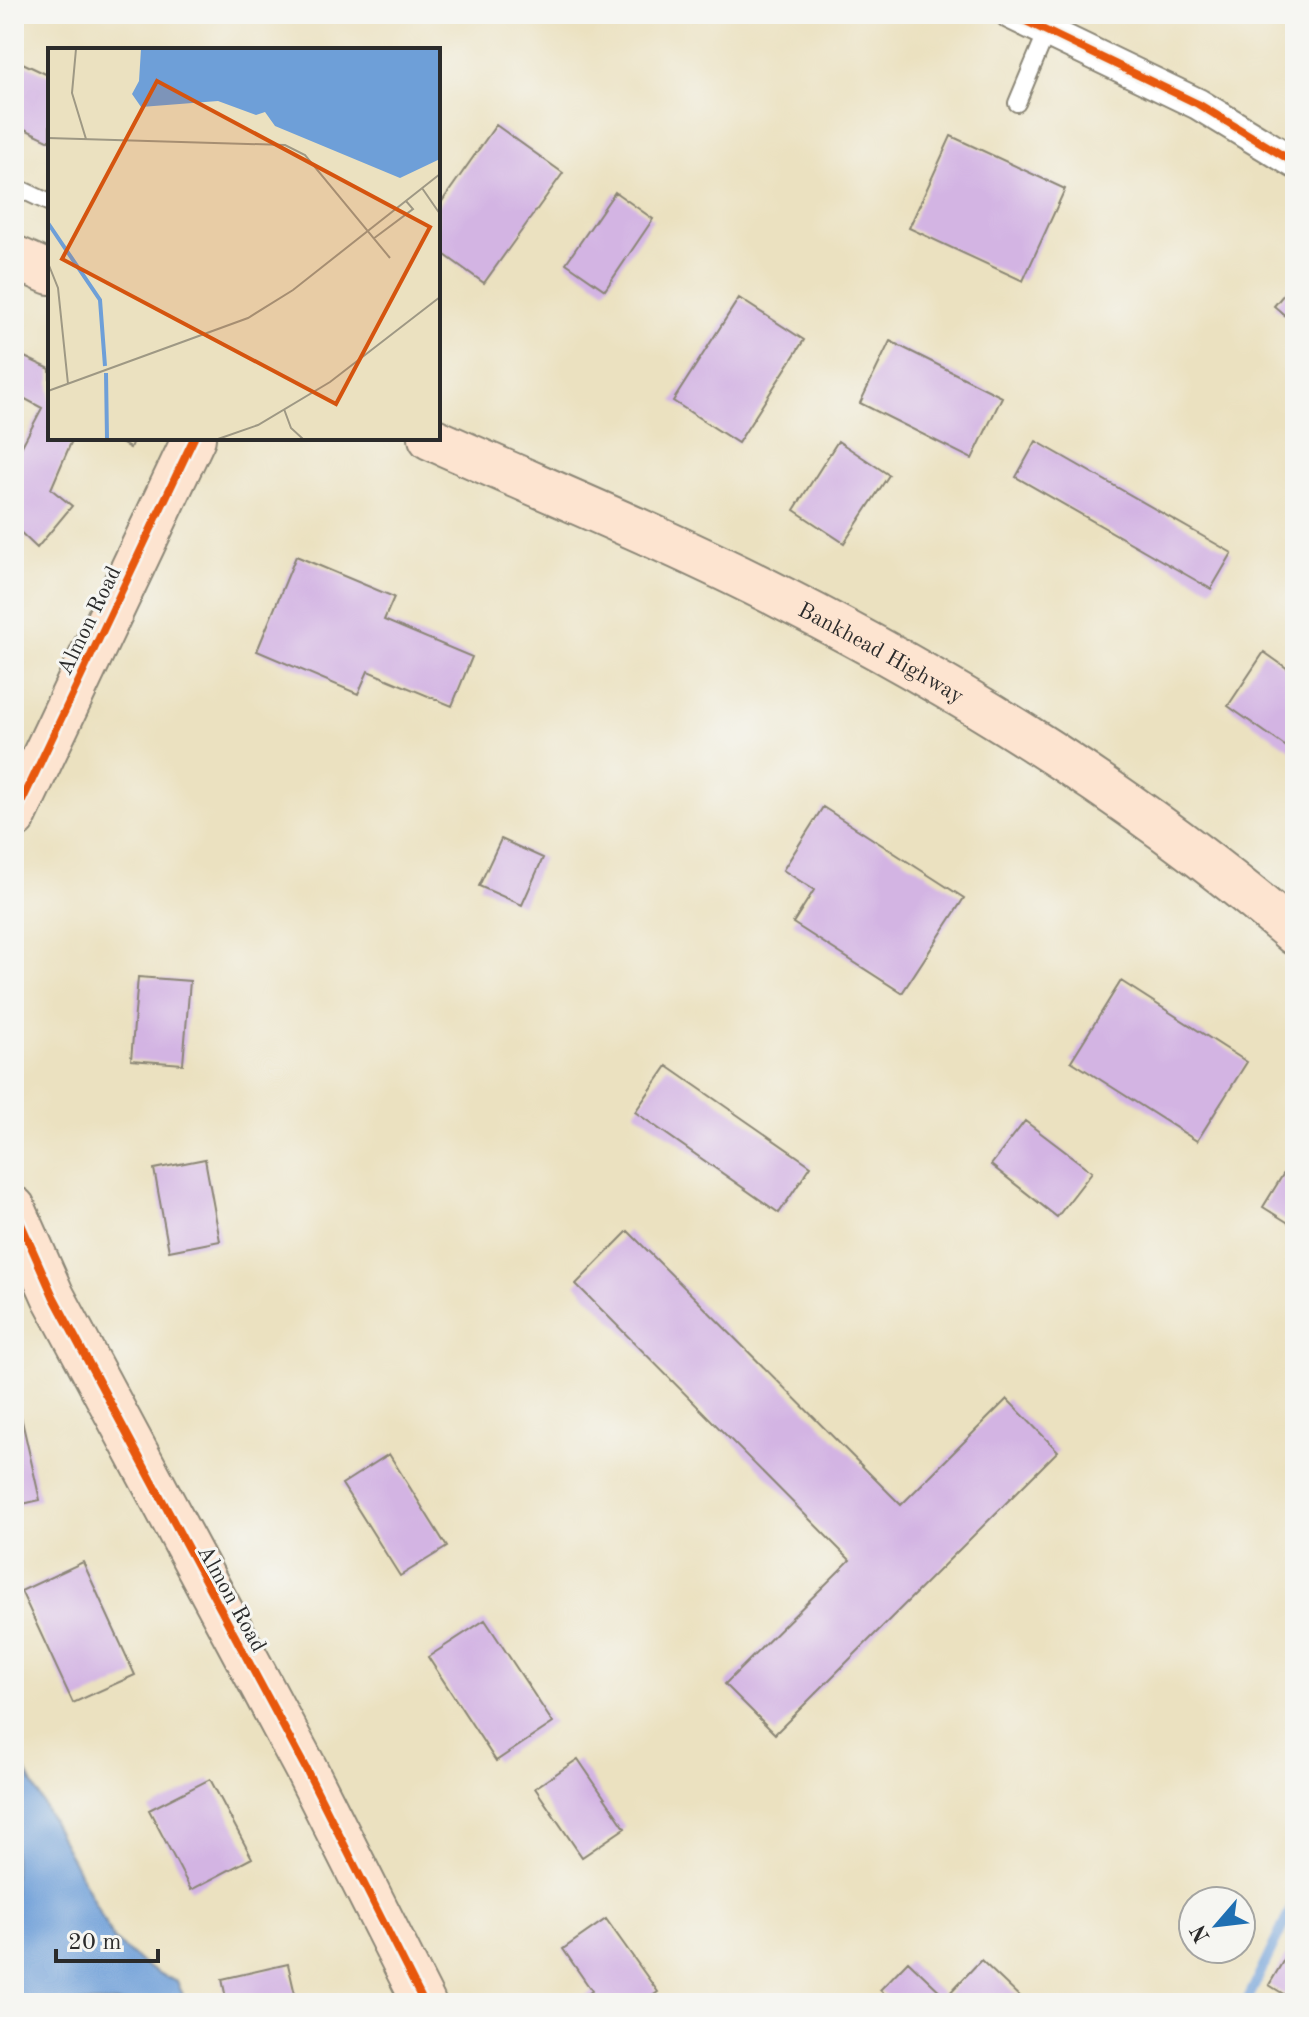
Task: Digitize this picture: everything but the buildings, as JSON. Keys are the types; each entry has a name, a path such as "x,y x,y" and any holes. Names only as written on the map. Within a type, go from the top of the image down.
{"street":[{"path":"1011,14 1198,104 1295,163"},
{"path":"14,257 48,272"},
{"name":"Almon Road","path":"14,818 193,440"},
{"name":"Bankhead Highway","path":"434,440 783,598 926,676 1081,771 1295,934"},
{"name":"Almon Road","path":"14,1208 68,1324 306,1769 424,2003"}],"lane":[{"path":"1017,103 1047,31"},
{"path":"14,186 48,202"}],"water":[{"path":"14,1748 114,1940 150,1969 177,1982 187,2003 14,2003"}],"waterway":[{"path":"1246,2003 1295,1901"}],"cycle path":[{"path":"1011,14 1198,104 1295,163"},
{"path":"14,818 193,440"},
{"path":"14,1208 53,1296 306,1769 424,2003"}]}
